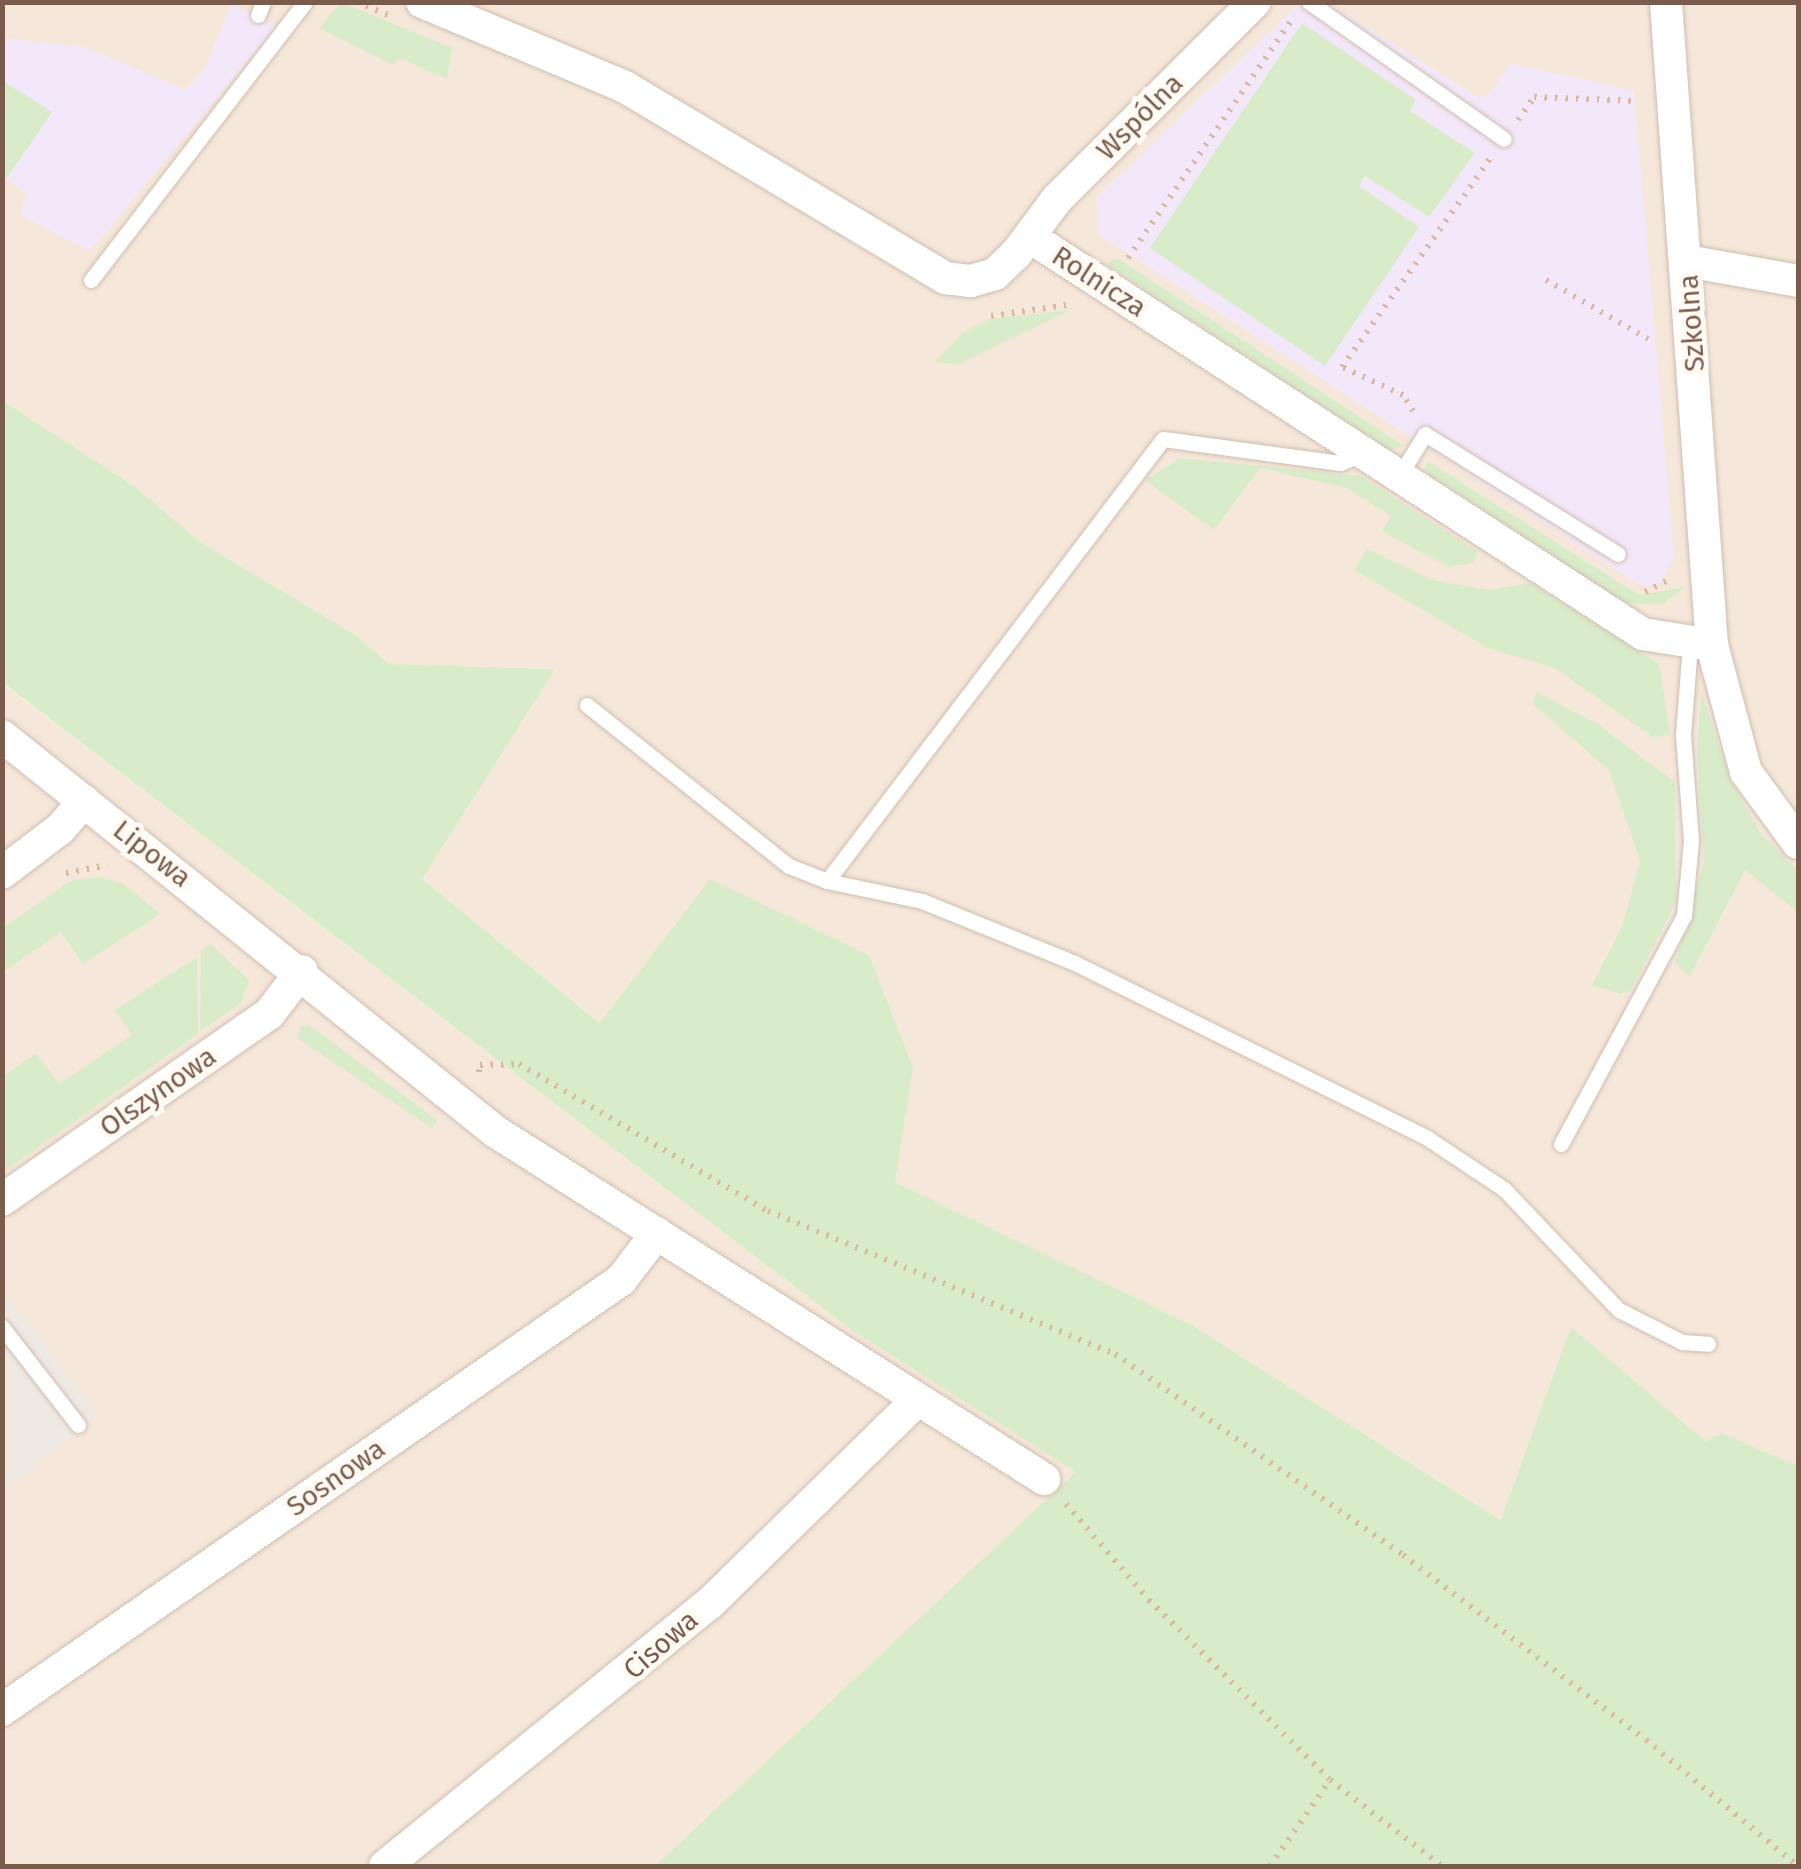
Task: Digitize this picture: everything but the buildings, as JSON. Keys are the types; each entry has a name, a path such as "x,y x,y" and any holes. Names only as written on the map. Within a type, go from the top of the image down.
{"street":[{"name":"Rolnicza","path":"422,2 626,87 945,278 995,274 1030,237 1643,634 1701,645"},
{"name":"Wspólna","path":"1030,237 1057,200 1254,2"},
{"name":"Szkolna","path":"1666,2 1688,261 1701,645 1746,772 1798,843"},
{"path":"1688,261 1798,281"},
{"name":"Lipowa","path":"2,736 302,972 496,1132 1044,1479"},
{"path":"2,873 60,829 84,801"},
{"name":"Olszynowa","path":"2,1200 269,1014 302,972"},
{"name":"Sosnowa","path":"2,1710 620,1280 657,1234"},
{"name":"Cisowa","path":"386,1866 709,1604 917,1400"}],"lane":[{"path":"91,280 305,2"},
{"path":"1305,4 1504,140"},
{"path":"1398,476 1425,434 1618,554"},
{"path":"827,881 1163,440 1340,462 1363,453"},
{"path":"1560,1144 1684,916 1691,840 1684,735 1701,645"},
{"path":"587,704 789,866 827,881 922,901 1075,964 1412,1130 1504,1189 1619,1310 1667,1336 1708,1344"},
{"path":"2,1327 78,1425"}],"path":[{"path":"1128,258 1305,4"},
{"path":"1431,437 1402,395 1342,367 1534,98 1650,101"},
{"path":"1117,251 1144,269"},
{"path":"1546,280 1639,338 1661,345 1663,330"},
{"path":"1629,587 1648,592 1678,574"},
{"path":"50,884 84,866 116,864"},
{"path":"490,1087 478,1077 480,1064 519,1064 768,1211 1115,1354 1403,1556 1646,1740 1798,1866"},
{"path":"1044,1479 1148,1600 1330,1780 1442,1866"},
{"path":"1270,1866 1330,1780"}],"shaded area":[{"path":"3,3 1798,3 1798,1466 1722,1433 1705,1441 1572,1328 1502,1520 1190,1324 895,1182 912,1068 711,879 601,1023 422,879 554,669 389,664 354,634 200,542 134,486 3,401"},
{"path":"1300,3 1329,3 1479,98 1490,94 1511,63 1634,91 1674,557 1661,583 1644,586 1627,577 1098,234 1096,198"},
{"path":"231,4 277,25 90,251 20,215 26,195 3,174 3,38 84,47 186,90 205,68"},
{"path":"2,683 853,1331 1077,1472 655,1866 3,1866"},
{"path":"3,1288 98,1416 3,1489"}],"green space":[{"path":"341,2 452,48 447,79 400,58 393,65 319,28"},
{"path":"1302,23 1416,100 1410,111 1475,153 1429,217 1365,176 1359,186 1419,227 1325,366 1150,248"},
{"path":"3,81 52,112 7,178 3,174"},
{"path":"1117,258 1404,446 1390,450 1106,264"},
{"path":"1070,310 959,364 935,362 964,332 990,319"},
{"path":"3,401 134,486 200,542 354,634 389,664 555,669 422,879 600,1023 710,879 869,955 913,1068 895,1182 1190,1324 1501,1520 1571,1327 1705,1441 1722,1433 1798,1466 1798,1866 655,1866 1076,1472 853,1331 3,683"},
{"path":"1181,458 1361,476 1478,552 1472,563 1449,567 1382,531 1391,516 1347,488 1260,468 1214,530 1145,480"},
{"path":"1429,462 1639,595 1685,587 1662,604 1625,603 1423,470"},
{"path":"1368,549 1432,580 1489,590 1530,583 1659,664 1670,734 1654,738 1555,668 1488,648 1354,570"},
{"path":"1701,691 1731,782 1761,834 1798,870 1798,912 1745,870 1690,976 1675,963 1704,862 1697,751"},
{"path":"1536,692 1596,723 1675,782 1676,902 1630,991 1620,994 1592,985 1623,924 1640,861 1609,770 1533,704"},
{"path":"100,877 124,884 160,914 83,964 61,932 3,972 3,928 72,880"},
{"path":"210,944 249,980 241,1003 200,1031 201,952"},
{"path":"197,957 198,1034 3,1172 3,1077 36,1053 59,1084 132,1035 115,1010"},
{"path":"309,1025 437,1120 432,1128 297,1038 300,1026"}]}
